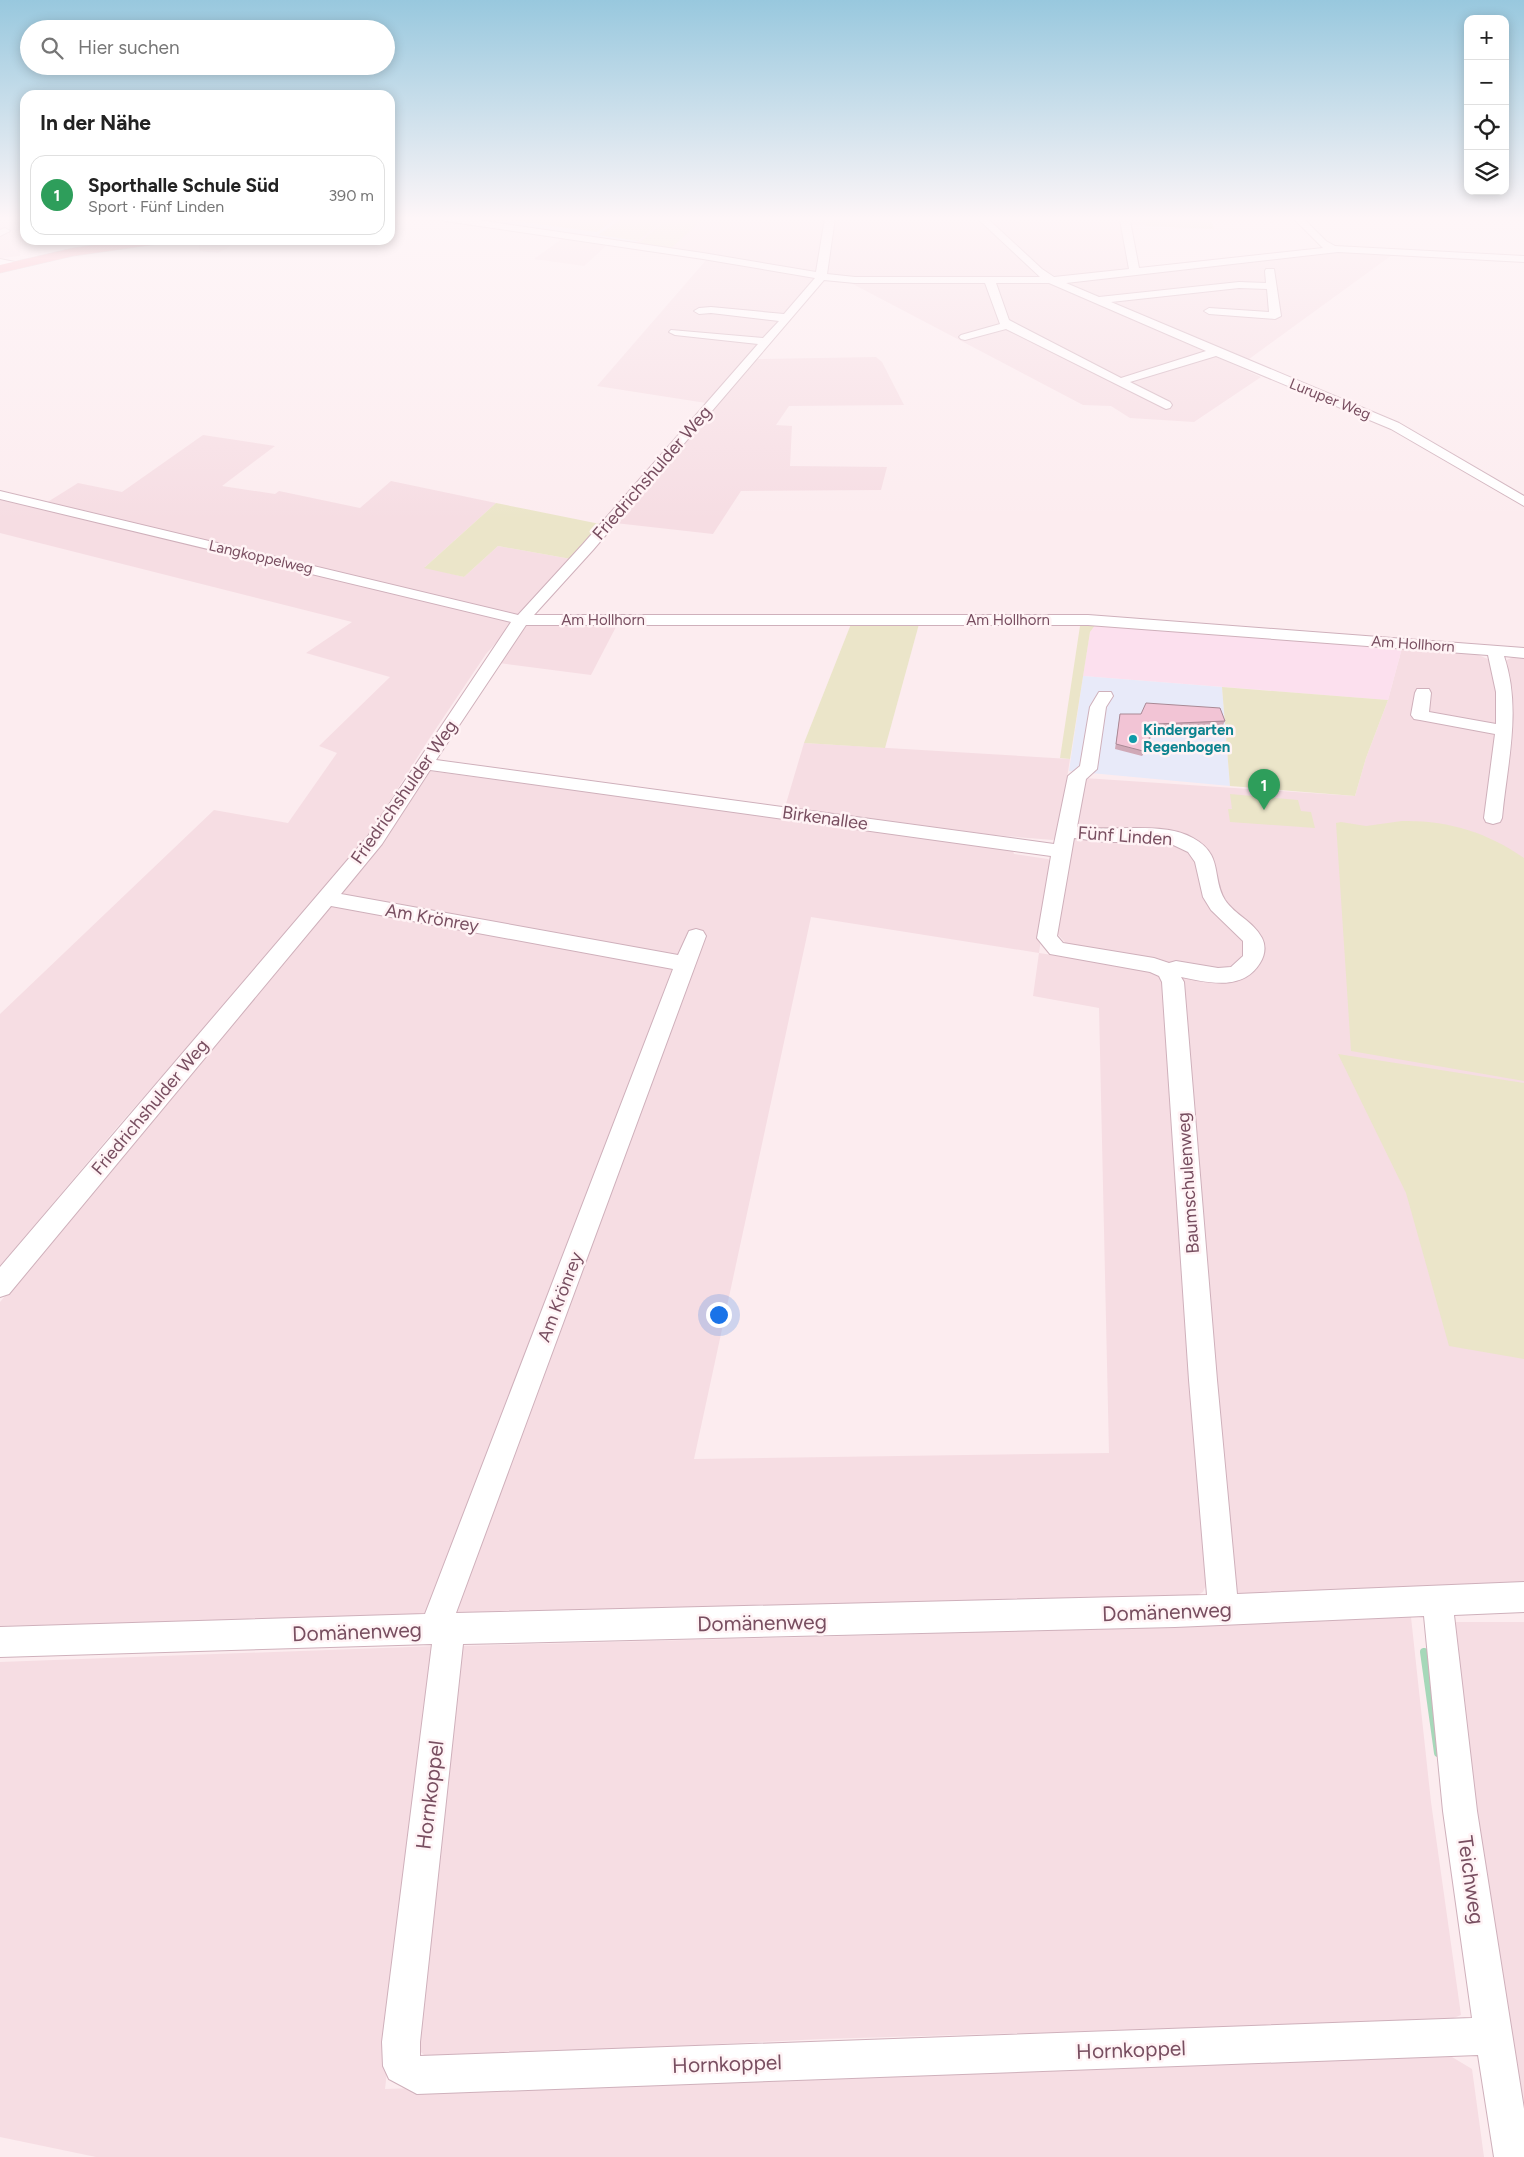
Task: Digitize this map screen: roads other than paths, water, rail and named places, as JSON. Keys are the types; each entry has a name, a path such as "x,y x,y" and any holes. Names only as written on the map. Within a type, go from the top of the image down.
{"street":[{"name":"Friedrichshulder Weg","path":"0,1286 375,840 521,620 785,319"},
{"path":"1004,319 1007,325 1166,405"},
{"name":"Luruper Weg","path":"1142,319 1216,352 1395,426 1450,456 1524,502"},
{"path":"965,336 1007,325"},
{"path":"675,332 766,342"},
{"path":"1119,382 1216,352"},
{"name":"Langkoppelweg","path":"0,495 521,620"},
{"name":"Am Hollhorn","path":"521,620 1088,620 1524,653"},
{"path":"1492,818 1504,731 1506,699 1494,650"},
{"path":"1423,693 1420,715 1504,731"},
{"path":"1105,696 1098,707 1088,769 1077,776 1048,938 1057,950 1154,965 1167,971"},
{"name":"Birkenallee","path":"425,764 1064,841"},
{"name":"Fünf Linden","path":"1064,841 1097,836 1151,834 1168,836 1184,841 1196,849 1205,859 1217,904 1252,938 1254,955 1249,964 1238,974 1228,977 1176,969 1167,971"},
{"name":"Am Krönrey","path":"326,898 685,964"},
{"name":"Am Krönrey","path":"442,1629 696,936"},
{"name":"Baumschulenweg","path":"1167,971 1173,982 1211,1479 1222,1595 1226,1610"},
{"name":"Domänenweg","path":"0,1642 442,1629 930,1619 1226,1610 1524,1597"},
{"name":"Teichweg","path":"1438,1602 1445,1691 1493,2036 1513,2157"},
{"name":"Hornkoppel","path":"442,1629 401,2042 402,2066 417,2075 1493,2036"}],"waterway":[{"path":"1424,1652 1438,1753"}],"place":[{"name":"Kindergarten Regenbogen","path":"1133,739"},
{"name":"Sporthalle Schule Süd","path":"1264,810"}]}
